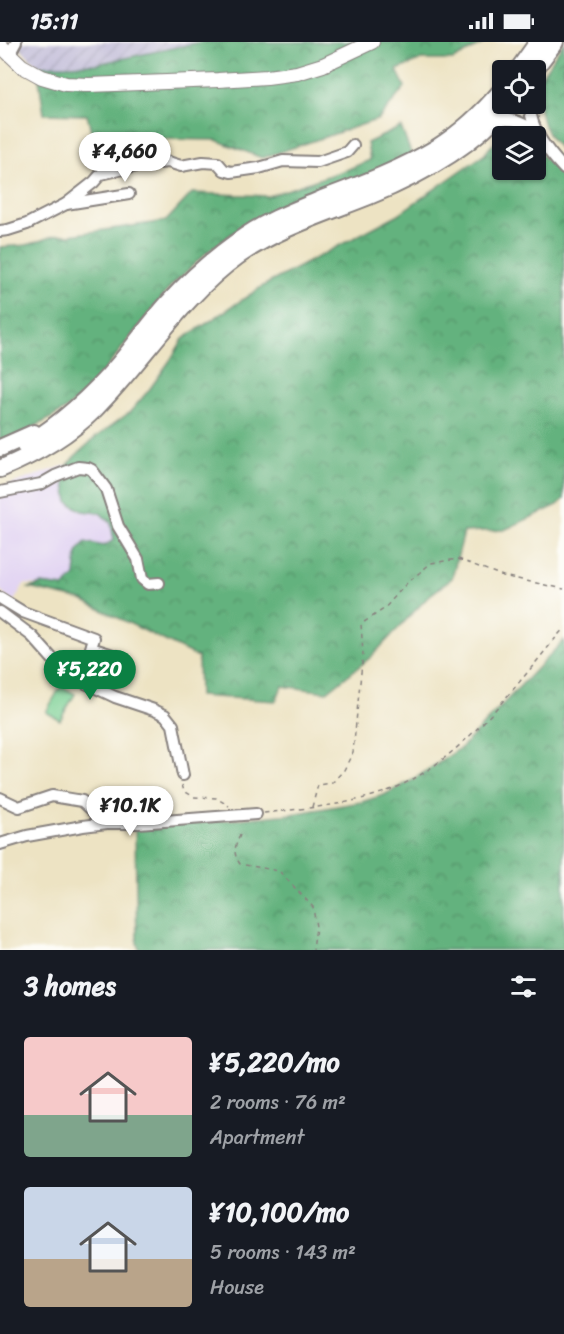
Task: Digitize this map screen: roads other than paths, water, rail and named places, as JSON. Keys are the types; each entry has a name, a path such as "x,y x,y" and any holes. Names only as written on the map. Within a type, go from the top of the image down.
{"highway":[{"path":"525,60 538,42"},
{"path":"542,60 555,42"},
{"path":"0,469 46,446 76,417 168,303 225,250 274,219 415,161 462,129 492,101"},
{"path":"0,448 94,410 180,310 217,273 237,257 294,225 389,187 428,168 451,154 499,114"},
{"path":"0,459 76,417"},
{"path":"0,480 52,449 68,436 76,417"}],"main road":[{"path":"5,50 22,66 42,77 66,84 89,85 218,80 297,73 323,65 372,42"}],"street":[{"path":"5,50 16,42"},
{"path":"494,120 509,119 527,126"},
{"path":"0,231 27,224 66,204 101,174 141,165 168,162 181,166 212,162 218,163 224,170 231,172 283,161 318,162 347,152 353,145"},
{"path":"546,145 564,169"},
{"path":"66,204 129,194"},
{"path":"0,492 41,484 78,467 92,470 106,489 118,526 138,559 142,579 148,584 159,583"},
{"path":"0,598 23,612 94,638 91,648 119,657"},
{"path":"0,607 20,614 23,612"},
{"path":"0,612 32,636 58,665 79,680 115,697 165,715 173,725 183,775"},
{"path":"0,798 19,807 52,796 82,801 106,823"},
{"path":"0,844 83,825 256,814"}]}
